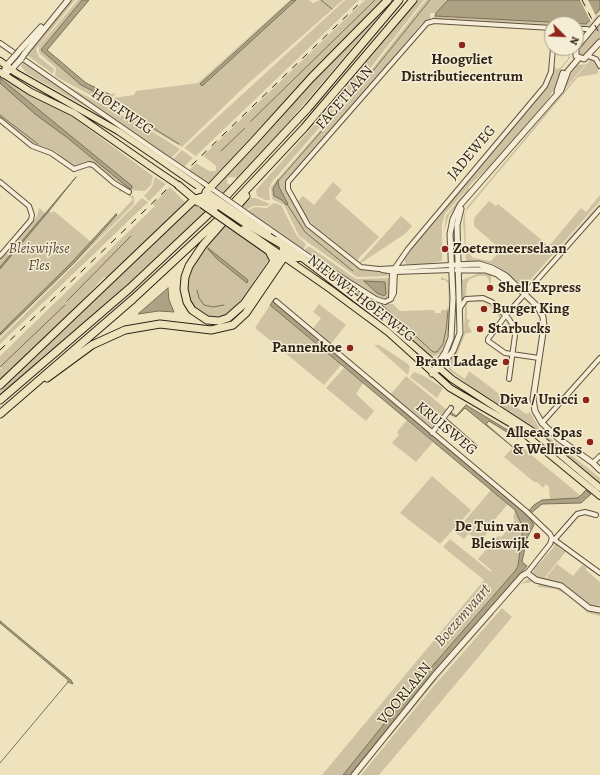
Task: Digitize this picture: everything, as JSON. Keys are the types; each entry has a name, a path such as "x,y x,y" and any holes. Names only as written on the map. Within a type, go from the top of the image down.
{"highway":[{"path":"0,385 188,206 202,196 321,67 388,0"},
{"path":"0,400 126,292 220,203 308,108 399,0"},
{"path":"282,249 244,304 228,318 219,321 206,319 194,312 187,302 184,292 185,280 193,260 206,242 413,0"},
{"path":"0,414 156,279 217,221 270,166"},
{"path":"178,185 202,196 245,223 282,249 299,256"},
{"path":"245,223 269,251 274,261"},
{"path":"22,395 51,376 92,345 121,331 152,325 172,325 208,330 223,329 233,325 246,313 282,249"}],"main road":[{"name":"HOEFWEG","path":"0,61 9,68 78,107 160,157 200,184 202,196 218,211"},
{"name":"HOEFWEG","path":"2,74 31,92 74,113 178,185"},
{"name":"HOEFWEG","path":"202,196 227,203"},
{"name":"NIEUWE HOEFWEG","path":"227,203 245,223"},
{"name":"NIEUWE HOEFWEG","path":"218,211 245,223"},
{"name":"NIEUWE HOEFWEG","path":"299,256 298,266 388,332 432,374 450,388 516,426 600,496"},
{"name":"NIEUWE HOEFWEG","path":"299,256 386,321 438,367 465,388 532,431 600,488"}],"street":[{"path":"9,68 20,50 64,0"},
{"path":"2,74 21,59 68,0"},
{"path":"585,36 600,19"},
{"name":"FACETLAAN","path":"452,268 394,270 361,268 311,227 304,219 290,193 287,186 288,182 427,23 434,21 544,28"},
{"path":"584,29 590,31"},
{"path":"438,367 451,338 451,226 460,205 468,198 552,98 558,88 564,72 577,57 584,59 600,42"},
{"name":"HOEFWEG","path":"0,43 160,157"},
{"name":"JADEWEG","path":"394,270 408,249 544,86 551,72 552,56"},
{"path":"588,56 596,59 600,66"},
{"path":"0,120 32,146 51,153 71,167 77,168 89,164 93,165 114,183 129,192"},
{"path":"0,182 29,206 32,214 30,220 0,256"},
{"path":"432,374 456,345 460,332 457,219 468,198"},
{"path":"539,358 502,352 488,340 506,314 600,209"},
{"name":"NIEUWE HOEFWEG","path":"245,223 299,256 385,302 391,299 394,293 394,270"},
{"path":"452,268 478,269 491,272 503,278 538,307 544,321 533,399 535,411 542,423 559,439 593,463 600,470"},
{"path":"460,308 466,299 478,297 486,299 506,314 514,329 509,380"},
{"name":"KRUISWEG","path":"276,301 526,511 554,538 600,573"},
{"path":"542,423 600,358"},
{"path":"432,433 451,408"},
{"path":"443,419 475,447"},
{"path":"593,463 600,456"},
{"path":"593,463 600,465"},
{"name":"VOORLAAN","path":"354,775 434,676 522,576 527,573 554,538 577,514 585,512 596,515"},
{"path":"527,573 536,580 564,587 589,608 600,610"}],"green space":[{"path":"69,0 75,0 36,49 39,57 54,69 53,74 27,55"},
{"path":"78,0 82,0 41,50 81,85 111,96 112,94 116,93 107,104 55,76 56,68 39,53 39,46"},
{"path":"290,0 292,0 201,82 296,0 309,0 313,3 320,0 343,0 242,89 182,147 109,105 114,98 134,95 136,91 198,83"},
{"path":"345,0 359,0 196,156 184,148"},
{"path":"365,0 384,0 327,57 207,184 189,170 196,163 209,171 216,171 216,166 203,156"},
{"path":"390,0 393,0 267,147 238,178 227,178 227,183 231,185 223,194 214,188"},
{"path":"418,0 424,0 360,81 272,182 269,189 270,200 265,200 257,196 256,190 325,113"},
{"path":"426,0 600,0 600,12 588,27 584,27 584,16 544,16 544,26 432,20 436,13 430,13 430,19 423,22 285,185 305,223 360,269 385,272 389,276 357,277 299,236 284,205 272,199 271,187 362,82"},
{"path":"600,21 600,40 584,57 582,56 584,56 584,39"},
{"path":"569,56 570,58 561,69 555,87 549,98 496,161 472,183 445,214 442,224 442,261 424,264 406,264 404,260 408,251 549,84 553,75 554,66 557,69 560,68"},
{"path":"591,59 596,62 599,68 597,74 578,77 466,211 466,249 473,258 491,261 501,250 474,226 474,218 489,201 496,206 498,204 549,246 581,208 586,212 600,195 600,201 524,287 495,265 485,262 466,261 463,222 464,215 467,207"},
{"path":"23,62 90,109 26,73 21,66"},
{"path":"586,64 565,89 571,74 578,65"},
{"path":"1,76 28,93 71,116 153,176 151,185 145,191 129,190 96,165 74,167 55,151 31,143 0,117 0,83 79,148 133,187 0,78"},
{"path":"60,82 143,126 180,149 171,158 100,111"},
{"path":"182,150 193,158 184,167 173,159"},
{"path":"155,177 166,184 149,201 144,196 152,187"},
{"path":"333,182 342,190 335,198 379,237 357,260 314,226 306,217 298,201 303,196 314,205"},
{"path":"170,187 185,202 185,204 106,278 104,277 79,304 0,380 0,368 4,372 0,366 0,356 155,206 153,205 154,203"},
{"path":"119,188 134,197 134,204 0,337 0,335 75,262 133,199 123,191 119,192"},
{"path":"468,188 470,189 449,215 444,232 446,216"},
{"path":"142,198 148,202 0,344 0,339"},
{"path":"251,198 256,198 270,204 267,206 253,206 246,210 242,207"},
{"path":"195,202 207,210 121,290 0,395 0,388"},
{"path":"274,203 281,205 297,236 306,244 303,250 247,211 255,207 267,208"},
{"path":"600,203 600,206 562,248 561,247"},
{"name":"Bleiswijkse Fles","path":"39,208 45,213 39,222 49,211 51,213 54,211 91,242 0,334 0,259 37,216"},
{"path":"401,216 412,226 405,234 361,263 360,262"},
{"path":"226,224 266,252 269,259 236,308 223,316 210,317 196,310 188,294 188,282 191,271 199,257","holes":["208,248 248,280 246,282 217,259"]},
{"path":"307,247 310,247 356,279 389,278 389,297 382,299 373,295 304,251"},
{"path":"306,257 380,303 393,304 400,311 434,310 435,313 441,313 441,310 446,310 449,306 448,283 445,280 441,280 441,277 450,281 449,332 441,353 435,356 427,355 390,320"},
{"path":"479,273 491,275 491,286 489,286 489,280 486,276 478,276 470,279 467,283 466,296 463,300 462,280"},
{"path":"468,300 478,300 483,302 472,301 467,303 467,319 470,320 468,325 472,332 465,334 451,369 465,379 469,371 526,414 530,412 538,426 545,434 600,478 600,484 526,423 489,400 449,370 448,363 464,333 465,307"},
{"path":"486,303 502,315 500,318 497,313"},
{"path":"319,304 346,325 330,345 312,330 321,318 313,312"},
{"path":"270,305 341,365 324,385 255,328"},
{"path":"374,345 379,345 408,364 410,367 408,375"},
{"path":"344,368 363,383 356,394 374,411 366,421 326,388"},
{"path":"414,372 424,376 443,388 437,398 410,377"},
{"path":"406,376 447,410 433,430 390,395"},
{"path":"407,420 433,442 416,462 392,443 399,435 397,432"},
{"path":"517,443 581,496 578,498 550,500 549,487 546,484 543,488 504,457"},
{"path":"432,476 471,510 440,544 400,513"},
{"path":"491,490 508,504 490,525 481,519 464,539 455,532"},
{"path":"515,510 523,528 518,566 515,571 408,694 343,775 322,775 484,580 443,547 450,539 491,572 491,570 478,559 498,536 501,537 505,533 515,520 513,518"},
{"path":"480,521 490,530 479,542 469,534"},
{"path":"555,542 556,545 563,551 566,548 568,549 545,577 548,578 547,576 557,564 573,576 582,565 586,567 586,570 600,582 600,605 597,606 600,606 600,608 590,606 561,584 537,578 533,575 534,569 553,548"},
{"path":"530,578 559,587 588,609 600,612 600,616 588,613 567,595 556,589 538,587 538,584 531,582 521,584"},
{"path":"502,608 512,617 412,736 379,775 361,775 432,688"},
{"path":"492,612 494,614 439,677 389,738 387,737 415,702"}],"shaded area":[{"path":"82,0 89,0 47,50 86,83 111,95 109,99 81,85 41,50"},
{"path":"292,0 296,0 202,86 200,84"},
{"path":"448,0 600,0 600,9 586,24 584,24 584,16 544,16 544,22 435,16"},
{"path":"0,78 132,186 132,188 130,189 65,136 35,114 0,83"},
{"path":"76,177 49,211 0,269 0,267"},
{"path":"278,180 279,187 288,204 286,205 282,200 274,196 273,189"},
{"path":"116,214 117,215 75,262 0,335 0,333 73,261"},
{"path":"208,248 248,280 247,283 217,259"},
{"path":"364,281 385,282 386,294 384,296 377,293"},
{"path":"168,288 169,300 174,312 159,311 138,314"},
{"path":"273,301 526,514 534,505 542,500 578,498 586,490 591,494 581,503 542,504 531,513 529,517 534,525 527,538 522,562 527,566 438,668 351,775 343,775 408,694 515,571 518,566 523,528 515,510 270,305"},
{"path":"466,405 516,435 518,439 489,421 486,424 514,448 465,408 456,417 450,414 451,412 456,416"},
{"path":"0,621 71,680 73,684 68,682 68,680 0,623"}],"pier":[{"path":"580,0 588,0 596,16 591,22"}],"waterway":[{"path":"321,0 332,9"},
{"path":"251,121 375,0"},
{"path":"279,180 360,87 430,0"},
{"path":"0,115 38,144"},
{"path":"137,118 179,144"},
{"path":"221,151 245,128"},
{"path":"287,204 305,232 353,271"},
{"path":"67,301 131,236"},
{"path":"197,290 199,298 204,305 213,307 224,305"},
{"path":"0,367 65,305"},
{"path":"382,305 433,352 437,352 443,344 448,311"},
{"path":"458,652 492,614"},
{"path":"408,712 440,673"},
{"path":"0,763 68,682"},
{"path":"381,745 385,741"}],"railway":[{"path":"0,350 363,0"},
{"path":"582,0 600,35"}],"place":[{"name":"Hoogvliet Distributiecentrum","path":"462,45"},
{"name":"Zoetermeerselaan","path":"445,249"},
{"name":"Shell Express","path":"490,288"},
{"name":"Burger King","path":"484,309"},
{"name":"Starbucks","path":"480,329"},
{"name":"Pannenkoe","path":"350,348"},
{"name":"Bram Ladage","path":"506,362"},
{"name":"Diya / Unicci","path":"586,400"},
{"name":"Allseas Spas & Wellness","path":"590,442"},
{"name":"De Tuin van Bleiswijk","path":"537,536"}],"water label":[{"name":"Boezemvaart","path":"463,616"}]}
